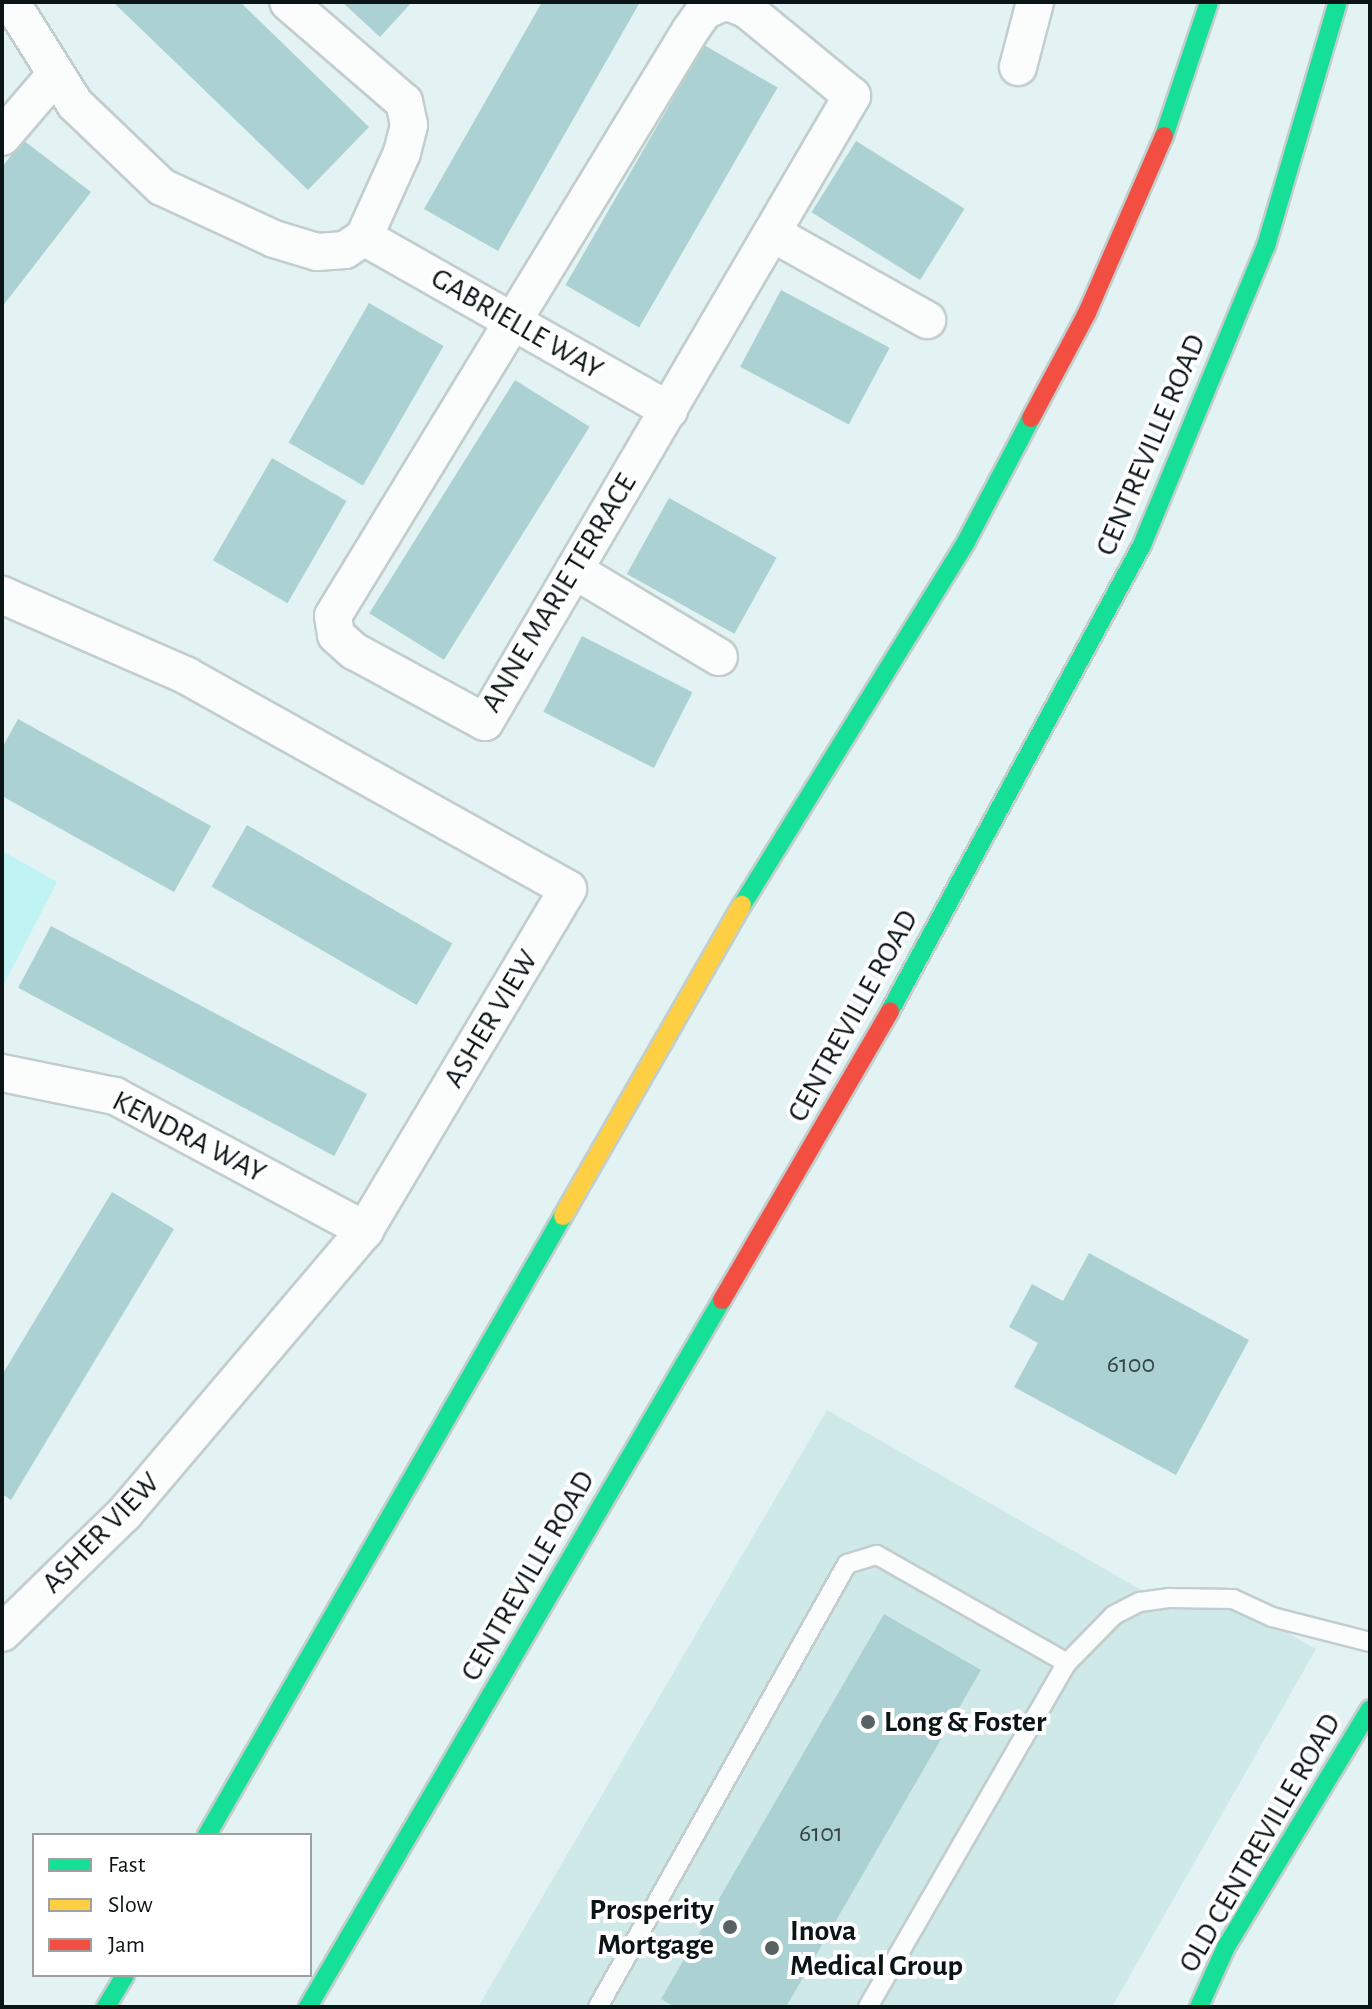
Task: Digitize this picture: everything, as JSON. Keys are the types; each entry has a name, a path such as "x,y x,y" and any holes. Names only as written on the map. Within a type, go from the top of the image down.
{"main road":[{"path":"208,1833 740,908 966,542 1087,313 1150,172 1209,2"},
{"name":"CENTREVILLE ROAD","path":"308,2007 880,1030 1142,545 1266,246 1338,2"},
{"name":"OLD CENTREVILLE ROAD","path":"1199,2007 1226,1947 1370,1709"},
{"path":"106,2007 124,1977"}],"street":[{"path":"11,2 75,104 118,149 162,187 226,221 317,252 345,250 364,237 402,153 409,125 404,102 288,2"},
{"name":"ANNE MARIE TERRACE","path":"726,2 746,9 852,96 772,233 485,722 354,651 336,635 339,601 514,322 690,31 704,11 726,2"},
{"path":"1018,67 1035,2"},
{"path":"2,137 56,74"},
{"path":"772,233 927,320"},
{"name":"GABRIELLE WAY","path":"364,237 669,410"},
{"path":"574,570 719,657"},
{"name":"ASHER VIEW","path":"2,595 187,676 568,889 365,1230 124,1514 2,1633"},
{"name":"KENDRA WAY","path":"2,1073 115,1096 365,1230"}],"lane":[{"path":"598,2007 847,1564 877,1555 1067,1663"},
{"path":"868,2007 1067,1663 1114,1615 1140,1602 1170,1598 1233,1599 1272,1617 1370,1642"}],"shaded area":[{"path":"2,851 57,882 2,988"},
{"path":"827,1410 1145,1592 1198,1590 1242,1607 1316,1649 1112,2007 478,2007"}],"building":[{"path":"113,2 240,2 369,127 308,190"},
{"path":"342,2 412,2 380,37"},
{"path":"542,2 640,2 498,251 424,209"},
{"path":"704,45 778,88 639,327 566,285"},
{"path":"23,140 91,192 2,307 2,167"},
{"path":"856,141 965,209 920,280 811,212"},
{"path":"781,290 890,348 849,425 740,367"},
{"path":"369,303 443,346 363,485 288,442"},
{"path":"515,380 590,427 444,660 369,613"},
{"path":"272,458 346,501 287,603 213,560"},
{"path":"669,498 777,558 734,634 627,574"},
{"path":"582,636 692,692 654,768 543,712"},
{"path":"18,719 211,826 174,892 2,796 2,748"},
{"path":"247,825 452,944 417,1005 211,886"},
{"path":"51,926 367,1094 334,1156 18,988"},
{"path":"112,1192 174,1229 11,1500 2,1494 2,1375"},
{"path":"1089,1253 1249,1340 1176,1475 1014,1387 1038,1343 1009,1327 1032,1284 1063,1301"},
{"path":"884,1614 981,1670 786,2007 675,2007 661,1999"}],"traffic: fast":[{"path":"1164,136 1209,2"},
{"path":"890,1011 1142,545 1266,246 1338,2"},
{"path":"742,905 966,542 1031,418"},
{"path":"208,1833 563,1216"},
{"path":"308,2007 722,1300"},
{"path":"1199,2007 1226,1947 1370,1709"},
{"path":"106,2007 124,1977"}],"traffic: slow":[{"path":"563,1216 742,905"}],"traffic: jam":[{"path":"1031,418 1087,313 1164,136"},
{"path":"722,1300 890,1011"}],"place":[{"name":"Long & Foster","path":"868,1722"},
{"name":"Prosperity Mortgage","path":"730,1927"},
{"name":"Inova Medical Group","path":"772,1948"}]}
